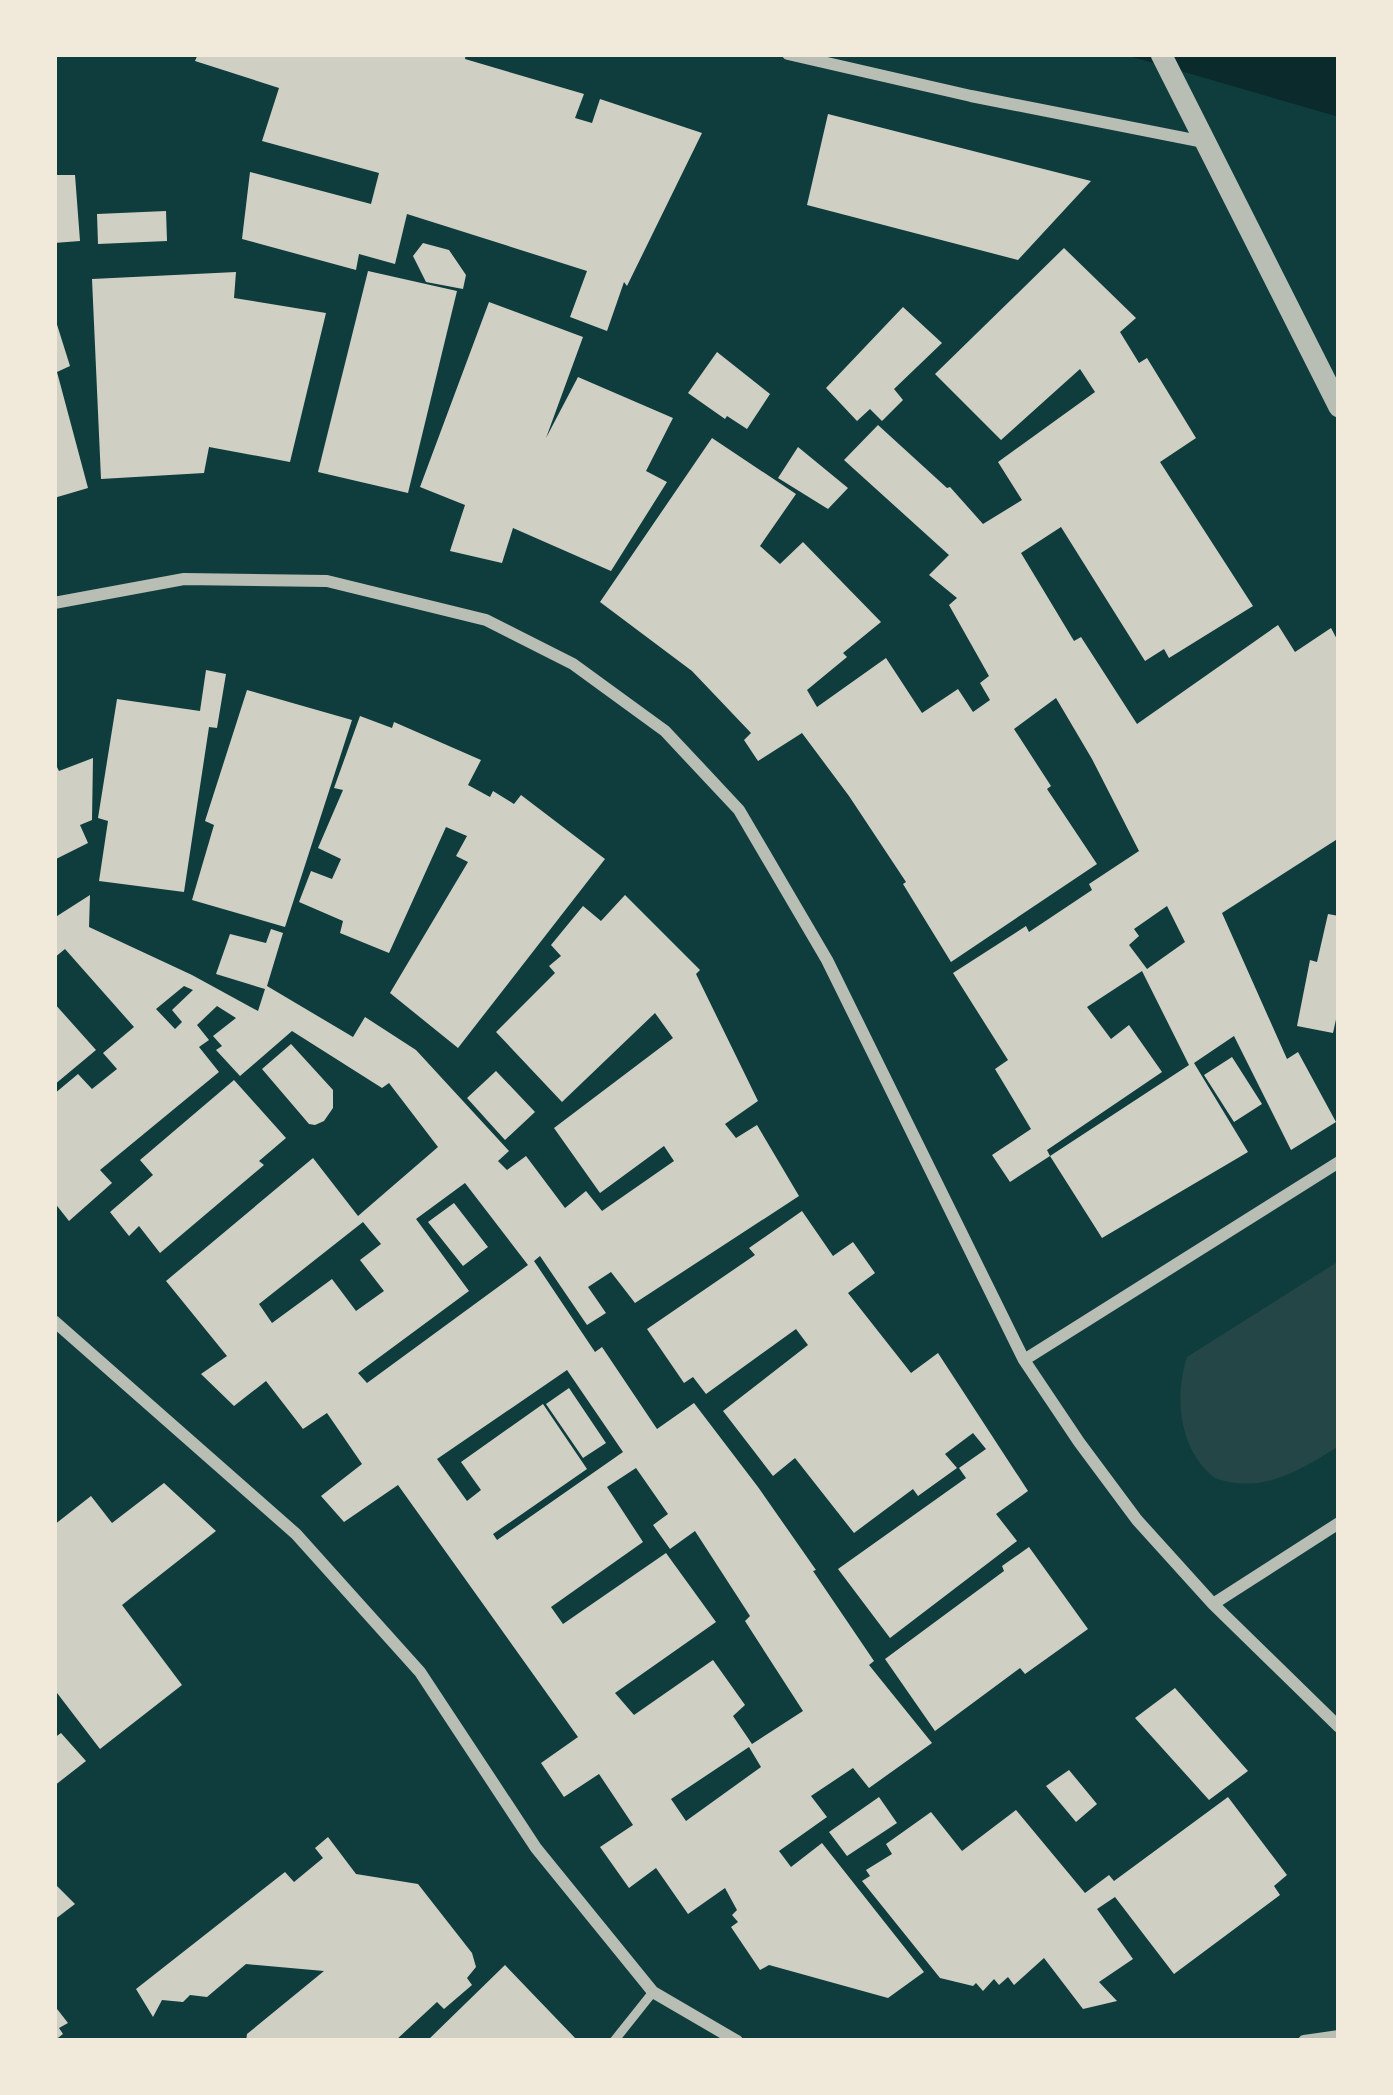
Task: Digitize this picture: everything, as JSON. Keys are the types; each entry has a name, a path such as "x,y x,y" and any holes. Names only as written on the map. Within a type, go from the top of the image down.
{"street":[{"path":"788,54 1208,142"},
{"path":"1161,54 1339,407"},
{"path":"54,603 184,579 326,581 486,620 573,664 665,731 739,810 827,960 1024,1360 1079,1442 1137,1520 1213,1604 1339,1727"},
{"path":"1024,1360 1339,1162"},
{"path":"54,1321 312,1551 420,1672 536,1848 652,1992 736,2041"},
{"path":"1213,1604 1339,1523"},
{"path":"1304,2041 1339,2036"}],"lane":[{"path":"614,2041 652,1992"}],"shaded area":[{"path":"1122,54 1339,54 1339,117"},
{"path":"1339,1261 1339,1446 1265,1482 1215,1478 1194,1453 1183,1422 1181,1389 1187,1357"}],"building":[{"path":"198,54 466,54 465,59 584,94 575,118 592,123 600,99 702,133 627,286 624,282 607,331 570,317 587,271 407,214 395,264 359,254 356,270 242,239 250,172 371,204 379,173 262,141 279,88 195,61"},
{"path":"828,114 1091,181 1018,260 807,205"},
{"path":"54,175 75,175 80,241 54,243"},
{"path":"166,211 167,241 98,244 97,214"},
{"path":"423,243 449,250 466,275 463,289 426,282 413,256"},
{"path":"1064,248 1136,318 1120,332 1139,363 1147,358 1196,438 1160,462 1253,606 1169,658 1164,649 1145,661 1061,527 1021,553 1074,641 1081,637 1137,724 1278,625 1295,652 1331,628 1339,643 1339,838 1222,913 1287,1059 1298,1052 1336,1122 1291,1150 1234,1036 1194,1063 1248,1152 1102,1238 1050,1156 1010,1182 992,1155 1031,1129 995,1069 1008,1060 953,973 1026,926 1029,932 1139,851 1056,698 1014,729 1097,864 951,962 906,882 802,733 758,761 744,740 751,733 692,671 600,602 712,438 796,494 760,546 780,564 803,542 881,622 807,690 817,707 886,658 922,713 958,689 973,712 990,700 980,683 989,676 949,605 957,598 929,575 949,555 844,460 878,425 950,487 983,524 1022,500 998,462 1095,392 1080,369 1001,440 935,374","holes":["1167,906 1185,942 1147,969 1129,945 1139,936 1134,929","1142,971 1189,1065 1050,1156 1047,1150 1162,1072 1129,1025 1111,1039 1087,1007"]},
{"path":"368,271 457,291 408,493 318,472"},
{"path":"236,272 234,298 326,313 290,462 209,447 204,473 101,479 92,279"},
{"path":"489,302 583,337 546,438 578,377 673,418 646,471 667,482 611,571 513,528 502,563 450,551 465,505 420,487"},
{"path":"903,307 942,343 894,389 903,400 882,421 870,409 857,421 826,388"},
{"path":"54,315 70,366 57,372 88,488 54,498"},
{"path":"717,352 770,394 747,429 688,393"},
{"path":"798,447 848,488 828,509 778,478"},
{"path":"206,670 226,674 217,728 209,727 184,892 99,881 108,821 98,818 117,699 200,711"},
{"path":"247,690 352,720 285,927 192,900 214,825 205,821"},
{"path":"360,716 392,728 394,722 481,760 468,785 490,797 493,791 514,804 521,795 605,859 458,1048 390,993 468,862 456,856 467,836 446,827 389,953 340,933 343,921 299,902 311,871 332,879 341,859 318,848 343,790 334,788"},
{"path":"93,758 92,820 80,825 88,843 54,860 54,761 59,771"},
{"path":"90,895 89,927 258,1011 265,989 216,974 230,934 266,943 271,929 283,933 267,986 353,1037 365,1017 416,1050 509,1151 498,1161 507,1170 526,1156 565,1208 586,1191 602,1211 674,1161 664,1146 600,1193 554,1128 673,1038 655,1013 562,1102 496,1032 555,973 549,966 561,956 551,945 583,906 601,921 625,895 700,970 696,974 758,1101 725,1124 736,1138 757,1125 799,1196 635,1303 611,1272 588,1287 606,1313 587,1325 540,1256 534,1261 595,1352 602,1347 657,1429 694,1403 816,1570 874,1661 869,1665 932,1743 869,1788 853,1768 811,1796 827,1817 779,1851 791,1867 822,1843 924,1972 888,1998 769,1965 760,1970 731,1927 738,1922 732,1915 737,1910 725,1888 688,1914 656,1868 629,1888 600,1847 633,1825 599,1774 564,1797 541,1763 578,1737 398,1485 344,1522 321,1496 362,1464 327,1413 303,1429 266,1381 234,1406 201,1374 227,1356 166,1281 313,1158 358,1216 438,1147 389,1083 382,1088 292,1031 240,1076 216,1050 222,1046 213,1036 236,1018 217,1006 197,1025 209,1040 199,1047 219,1072 100,1170 112,1183 69,1221 54,1202 54,1094 78,1074 92,1089 117,1069 103,1053 134,1027 65,949 54,958 54,918","holes":["184,986 193,990 172,1010 182,1022 175,1029 156,1009","465,1183 528,1265 367,1383 358,1373 469,1291 416,1219","363,1222 381,1244 360,1260 384,1291 356,1311 332,1279 272,1323 259,1304","567,1370 623,1452 497,1540 493,1534 587,1469 543,1404 461,1462 481,1490 467,1501 437,1459","636,1468 668,1514 653,1525 670,1549 695,1531 803,1711 752,1744 733,1716 745,1705 713,1660 634,1715 615,1693 716,1622 666,1553 563,1624 551,1607 643,1542 607,1487","749,1747 761,1767 686,1821 671,1799"]},
{"path":"1328,914 1339,916 1339,1006 1333,1033 1297,1026 1310,960 1317,962"},
{"path":"54,1003 96,1050 54,1085"},
{"path":"291,1044 333,1090 333,1108 315,1125 309,1124 262,1069"},
{"path":"1232,1057 1262,1104 1234,1122 1204,1075"},
{"path":"496,1071 535,1112 505,1140 467,1098"},
{"path":"234,1080 286,1138 259,1161 264,1165 160,1253 139,1226 129,1236 110,1212 153,1175 140,1160"},
{"path":"454,1203 488,1247 463,1266 428,1222"},
{"path":"802,1211 833,1256 853,1242 875,1273 848,1293 911,1373 938,1353 1028,1491 996,1514 1017,1541 890,1638 838,1569 966,1478 959,1468 986,1449 973,1433 945,1454 957,1468 918,1496 913,1489 854,1533 795,1458 773,1476 723,1411 808,1345 796,1329 706,1394 693,1377 684,1383 647,1329 755,1255 749,1248"},
{"path":"569,1388 606,1443 583,1458 546,1404"},
{"path":"164,1483 216,1531 122,1605 182,1685 100,1749 54,1689 54,1525 91,1496 112,1523"},
{"path":"1029,1547 1088,1629 1025,1674 1020,1668 935,1731 885,1659"},
{"path":"1175,1688 1248,1771 1209,1800 1135,1718"},
{"path":"61,1733 86,1761 54,1786 54,1738"},
{"path":"1069,1770 1097,1804 1076,1822 1046,1786"},
{"path":"879,1797 897,1823 847,1856 829,1832"},
{"path":"1228,1797 1287,1875 1274,1886 1280,1895 1174,1974 1115,1897 1097,1909 1133,1959 1099,1982 1117,2001 1083,2009 1044,1958 1014,1985 1008,1977 999,1985 994,1979 983,1991 976,1983 940,1978 862,1881 870,1876 866,1870 892,1854 886,1844 931,1812 962,1851 1016,1810 1085,1893 1109,1875 1114,1881"},
{"path":"328,1837 356,1874 418,1884 472,1953 476,1967 467,1978 472,1985 444,2009 437,2002 395,2041 246,2041 247,2034 324,1971 246,1964 207,1997 162,2000 153,2017 136,1989 285,1872 294,1882 323,1858 315,1848"},
{"path":"54,1883 75,1904 54,1920"},
{"path":"505,1965 574,2041 427,2041"},
{"path":"54,2005 68,2023 59,2028 63,2034 54,2041"}]}
